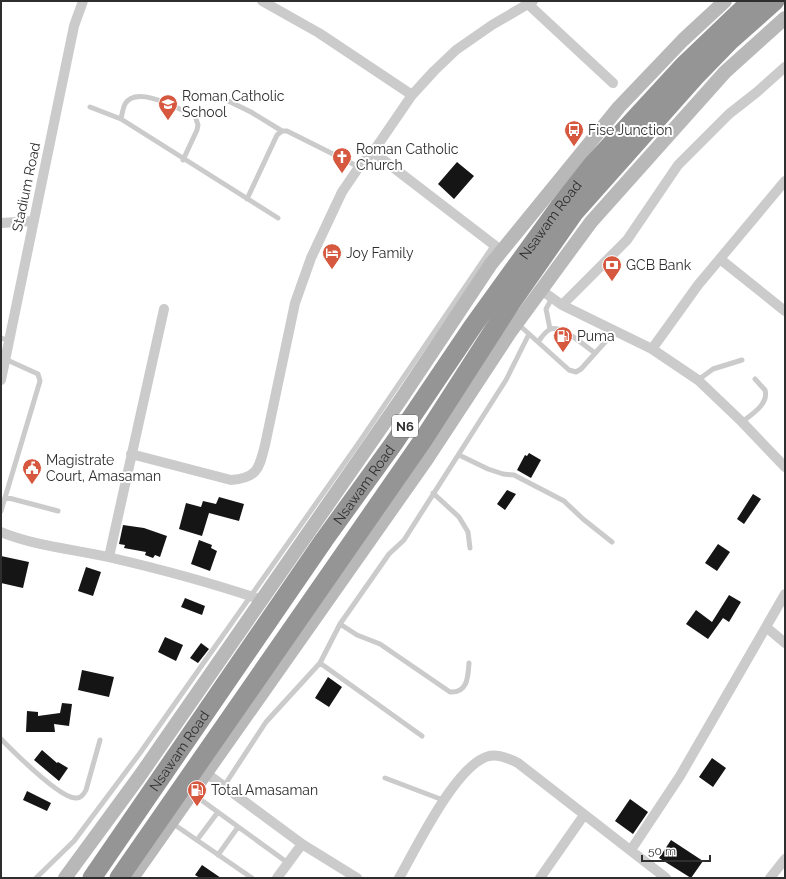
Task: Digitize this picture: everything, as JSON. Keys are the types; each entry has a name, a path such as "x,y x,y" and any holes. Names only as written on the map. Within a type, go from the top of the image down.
{"highway":[{"name":"Nsawam Road","path":"92,878 324,540 394,443 473,326 559,207 593,164 684,64 751,1"},
{"name":"Nsawam Road","path":"119,878 423,440 510,303 574,213 695,77 730,41 775,1"}],"main road":[{"path":"65,878 139,777 256,598 498,248 619,106 683,40 725,1"},
{"path":"132,878 427,459 517,323 546,294 591,222 658,145 725,72 785,18"}],"street":[{"name":"Stadium Road","path":"1,380 6,360 5,340 33,221 74,26 83,1"},
{"path":"262,1 331,41 412,95"},
{"path":"131,454 231,480 247,479 259,468 266,445 295,303 311,258 330,216 342,192 359,167 373,152 412,95 456,50 492,25 531,2 613,83"},
{"path":"562,305 628,240 678,165 729,114 785,67"},
{"path":"373,152 498,248"},
{"path":"652,349 720,259 785,181"},
{"path":"1,223 33,221"},
{"path":"720,259 785,311"},
{"path":"546,294 562,305 652,349 698,380 742,422 785,467"},
{"path":"109,557 164,309"},
{"path":"1,532 49,546 109,557 256,598"},
{"path":"631,850 680,776 785,594"},
{"path":"766,627 785,643"},
{"path":"399,878 443,800 460,779 476,763 489,756 504,756 518,763 666,878"},
{"path":"206,773 302,844 357,878"},
{"path":"540,878 584,815"},
{"path":"277,878 302,844"},
{"path":"770,878 785,859"}],"lane":[{"path":"120,119 125,104 131,98 139,96 150,97 195,116 198,125 197,130 183,160"},
{"path":"220,97 251,112 282,131 287,131 359,167"},
{"path":"90,107 120,119 183,160 278,218"},
{"path":"247,199 278,135 282,131"},
{"path":"546,294 546,309 550,329"},
{"path":"517,323 569,370 576,372 581,369 615,331"},
{"path":"538,342 550,329 562,329 595,353"},
{"path":"224,786 266,722 320,662 340,624 389,554 404,540 506,380 529,334"},
{"path":"1,511 40,381 38,374 6,360"},
{"path":"698,380 713,369 742,360"},
{"path":"742,422 761,405 765,399 765,390 755,379"},
{"path":"459,455 488,469 524,480 564,501 583,519 612,542"},
{"path":"433,493 459,518 468,532 470,548"},
{"path":"5,497 58,511"},
{"path":"36,878 74,840 256,598"},
{"path":"340,624 357,635 380,644 450,692 460,690 468,681 469,663"},
{"path":"320,662 351,687 422,736"},
{"path":"1,739 20,758 55,787 67,796 76,798 83,795 86,790 100,740"},
{"path":"385,778 443,800"},
{"path":"192,793 288,863"},
{"path":"197,840 218,812"},
{"path":"171,822 252,878"},
{"path":"218,855 238,827"}],"building":[{"path":"457,162 474,176 454,199 438,184"},
{"path":"529,453 541,460 531,478 517,470 525,455 527,456"},
{"path":"507,490 516,494 505,510 497,504"},
{"path":"753,494 761,499 744,524 737,519"},
{"path":"219,497 244,504 239,521 209,513 202,536 179,529 186,503 201,507 203,501 216,504"},
{"path":"123,525 144,528 167,536 160,557 155,555 153,558 145,555 146,552 124,548 125,545 119,544"},
{"path":"199,540 212,545 211,548 217,551 210,571 191,564"},
{"path":"718,544 730,552 717,571 705,563"},
{"path":"1,556 29,562 23,588 1,583"},
{"path":"86,567 101,572 93,596 78,591"},
{"path":"729,595 741,602 729,622 723,618 708,639 686,624 696,610 712,622"},
{"path":"185,598 205,606 202,615 181,607"},
{"path":"165,637 183,645 176,661 158,652"},
{"path":"201,643 209,649 198,663 190,658"},
{"path":"82,670 114,677 109,697 78,690"},
{"path":"328,677 342,687 329,707 315,698"},
{"path":"62,703 72,704 69,726 54,724 55,732 26,732 27,711 38,712 38,716 60,713"},
{"path":"42,750 57,763 58,762 68,768 59,781 34,760"},
{"path":"712,758 726,768 713,787 699,777"},
{"path":"27,791 51,803 47,811 23,800"},
{"path":"630,799 648,812 633,834 615,821"},
{"path":"671,840 703,861 691,878 659,858"},
{"path":"202,865 221,878 200,878 195,875"}],"place":[{"name":"Roman Catholic School","path":"168,121"},
{"name":"Fise Junction","path":"574,147"},
{"name":"Roman Catholic Church","path":"342,174"},
{"name":"Joy Family","path":"332,270"},
{"name":"GCB Bank","path":"612,282"},
{"name":"Puma","path":"563,353"},
{"name":"Magistrate Court, Amasaman","path":"32,485"},
{"name":"Total Amasaman","path":"197,807"}]}
